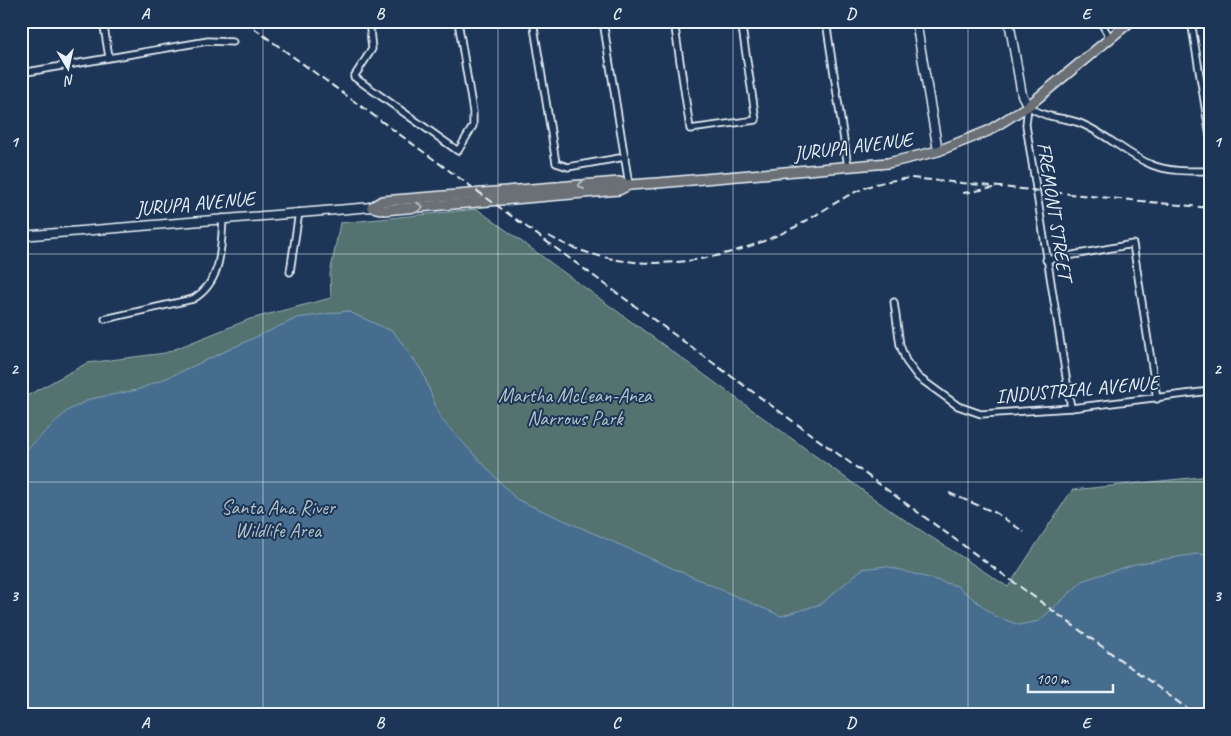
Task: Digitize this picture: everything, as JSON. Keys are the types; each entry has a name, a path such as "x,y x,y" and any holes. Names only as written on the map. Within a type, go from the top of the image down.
{"main road":[{"path":"916,21 938,151"},
{"name":"FREMONT STREET","path":"1009,21 1022,95 1028,106"},
{"name":"JURUPA AVENUE","path":"21,236 372,207 382,201 619,182 629,185 888,163 938,151 988,131 1028,106 1131,21"}],"street":[{"path":"103,21 109,57"},
{"path":"325,22 333,21"},
{"path":"369,21 372,49 354,77 458,151 472,126 473,112 458,21"},
{"path":"533,21 556,163 568,167 624,157"},
{"path":"603,21 629,185"},
{"path":"674,21 690,129 756,120 741,21"},
{"path":"826,21 848,167"},
{"path":"1100,21 1110,38"},
{"path":"1191,21 1210,137"},
{"path":"21,73 208,41 233,42"},
{"path":"1028,106 1040,115 1080,123 1102,134 1152,165 1179,170 1210,171"},
{"name":"FREMONT STREET","path":"1028,106 1026,126 1070,408"},
{"path":"290,272 299,212"},
{"path":"105,319 193,299 205,292 213,282 221,246 223,218"},
{"path":"1046,260 1133,244 1157,399"},
{"name":"INDUSTRIAL AVENUE","path":"894,302 900,345 906,361 918,377 958,406 981,414 1070,408 1157,399 1210,391"}],"green space":[{"name":"Santa Ana River Wildlife Area","path":"477,209 891,511 1008,587 1072,490 1210,476 1210,715 21,715 21,399 87,363 165,353 250,319 331,298 330,274 340,223"}],"water":[{"name":"Santa Ana River Wildlife Area","path":"347,311 394,332 422,371 441,419 516,499 781,616 821,604 862,569 886,566 957,586 995,616 1019,625 1039,621 1084,580 1135,564 1196,554 1210,555 1210,715 21,715 21,455 67,411 90,399 137,390 297,318"}],"railway":[{"path":"244,21 1196,715"},
{"path":"549,236 578,250 609,258 640,262 703,259 764,241 793,228 860,190 880,183 911,178 1210,208"},
{"path":"963,193 993,188"},
{"path":"949,493 996,513 1024,532"}],"park label":[{"name":"Martha McLean-Anza Narrows Park","path":"575,406"}]}
